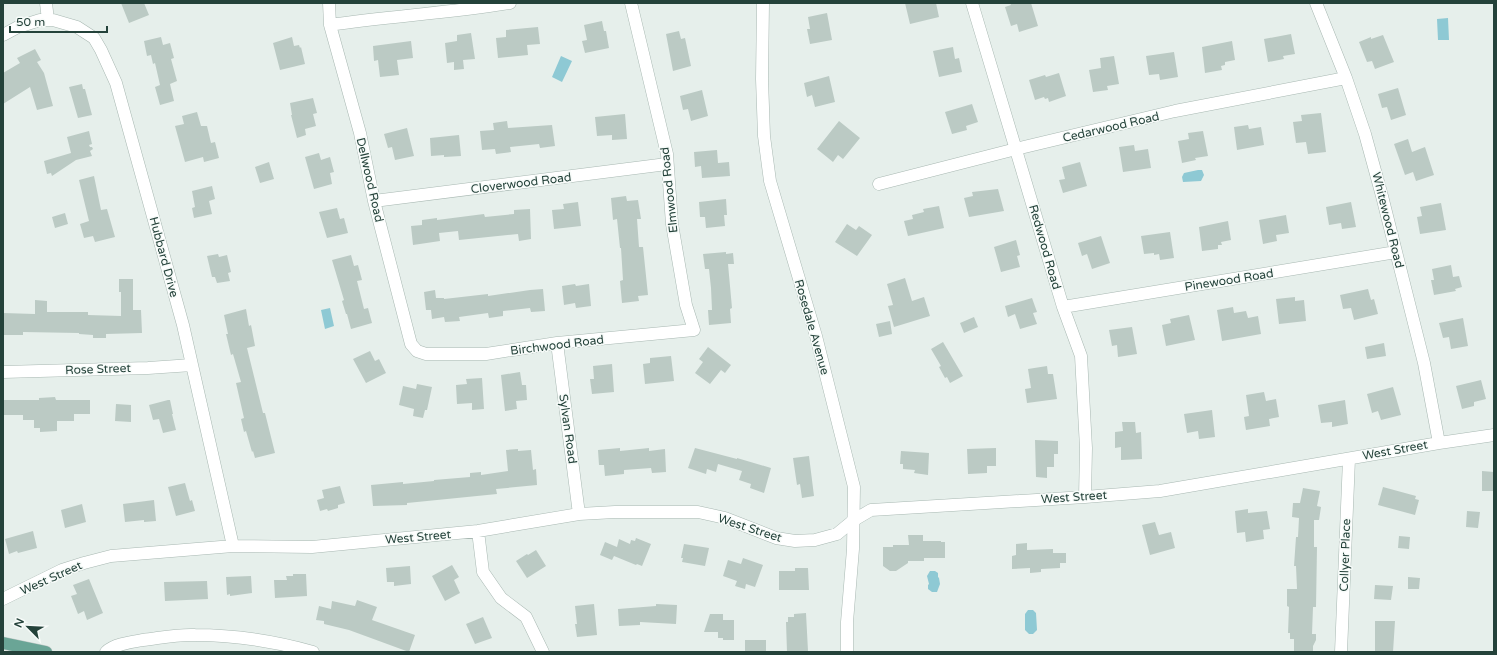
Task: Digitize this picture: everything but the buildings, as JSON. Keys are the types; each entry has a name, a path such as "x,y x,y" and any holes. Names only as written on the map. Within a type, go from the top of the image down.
{"main road":[{"path":"3,642 46,652"}],"street":[{"path":"3,35 18,27 40,20 48,20 46,3"},
{"name":"Dellwood Road","path":"329,3 330,25 360,133 374,202 411,344 417,351 420,352"},
{"path":"330,25 481,8 510,3"},
{"name":"Elmwood Road","path":"631,3 666,154 672,224 686,305 694,330"},
{"name":"Rosedale Avenue","path":"763,3 762,79 764,136 770,181 816,336 854,487 854,520 847,622 847,652"},
{"name":"Redwood Road","path":"972,3 1063,307 1081,356 1086,448 1085,497"},
{"name":"Whitewood Road","path":"1316,3 1346,78 1365,134 1424,363 1439,443"},
{"name":"Hubbard Drive","path":"48,20 77,27 94,38 116,83 183,325 233,546"},
{"name":"Cedarwood Road","path":"879,184 1175,111 1346,78"},
{"name":"Cloverwood Road","path":"374,202 667,164"},
{"name":"Pinewood Road","path":"1063,307 1396,252"},
{"name":"Birchwood Road","path":"420,352 426,354 486,354 557,343 694,330"},
{"name":"Sylvan Road","path":"557,343 579,514"},
{"name":"Rose Street","path":"3,372 148,368 192,365"},
{"name":"West Street","path":"3,599 62,570 111,556 233,546 312,547 478,531 579,514 615,512 698,512 725,518 776,538 795,541 815,540 837,534 854,520 871,510 1160,491 1349,458 1494,435"},
{"name":"Collyer Place","path":"1341,652 1349,458"},
{"path":"478,531 483,572 501,598 526,617 543,652"},
{"path":"106,652 109,648 131,642 194,634 263,640 285,644 313,652"}],"water":[{"path":"1448,18 1449,40 1438,40 1437,19"},
{"path":"561,56 572,61 562,82 552,77"},
{"path":"1202,170 1204,175 1201,181 1183,182 1182,177 1184,173"},
{"path":"330,308 334,326 325,329 321,310"},
{"path":"930,571 935,571 938,573 940,584 937,592 932,592 928,589 929,584 927,576"},
{"path":"1028,610 1033,610 1036,613 1037,630 1033,634 1029,634 1025,630 1025,614"}]}
